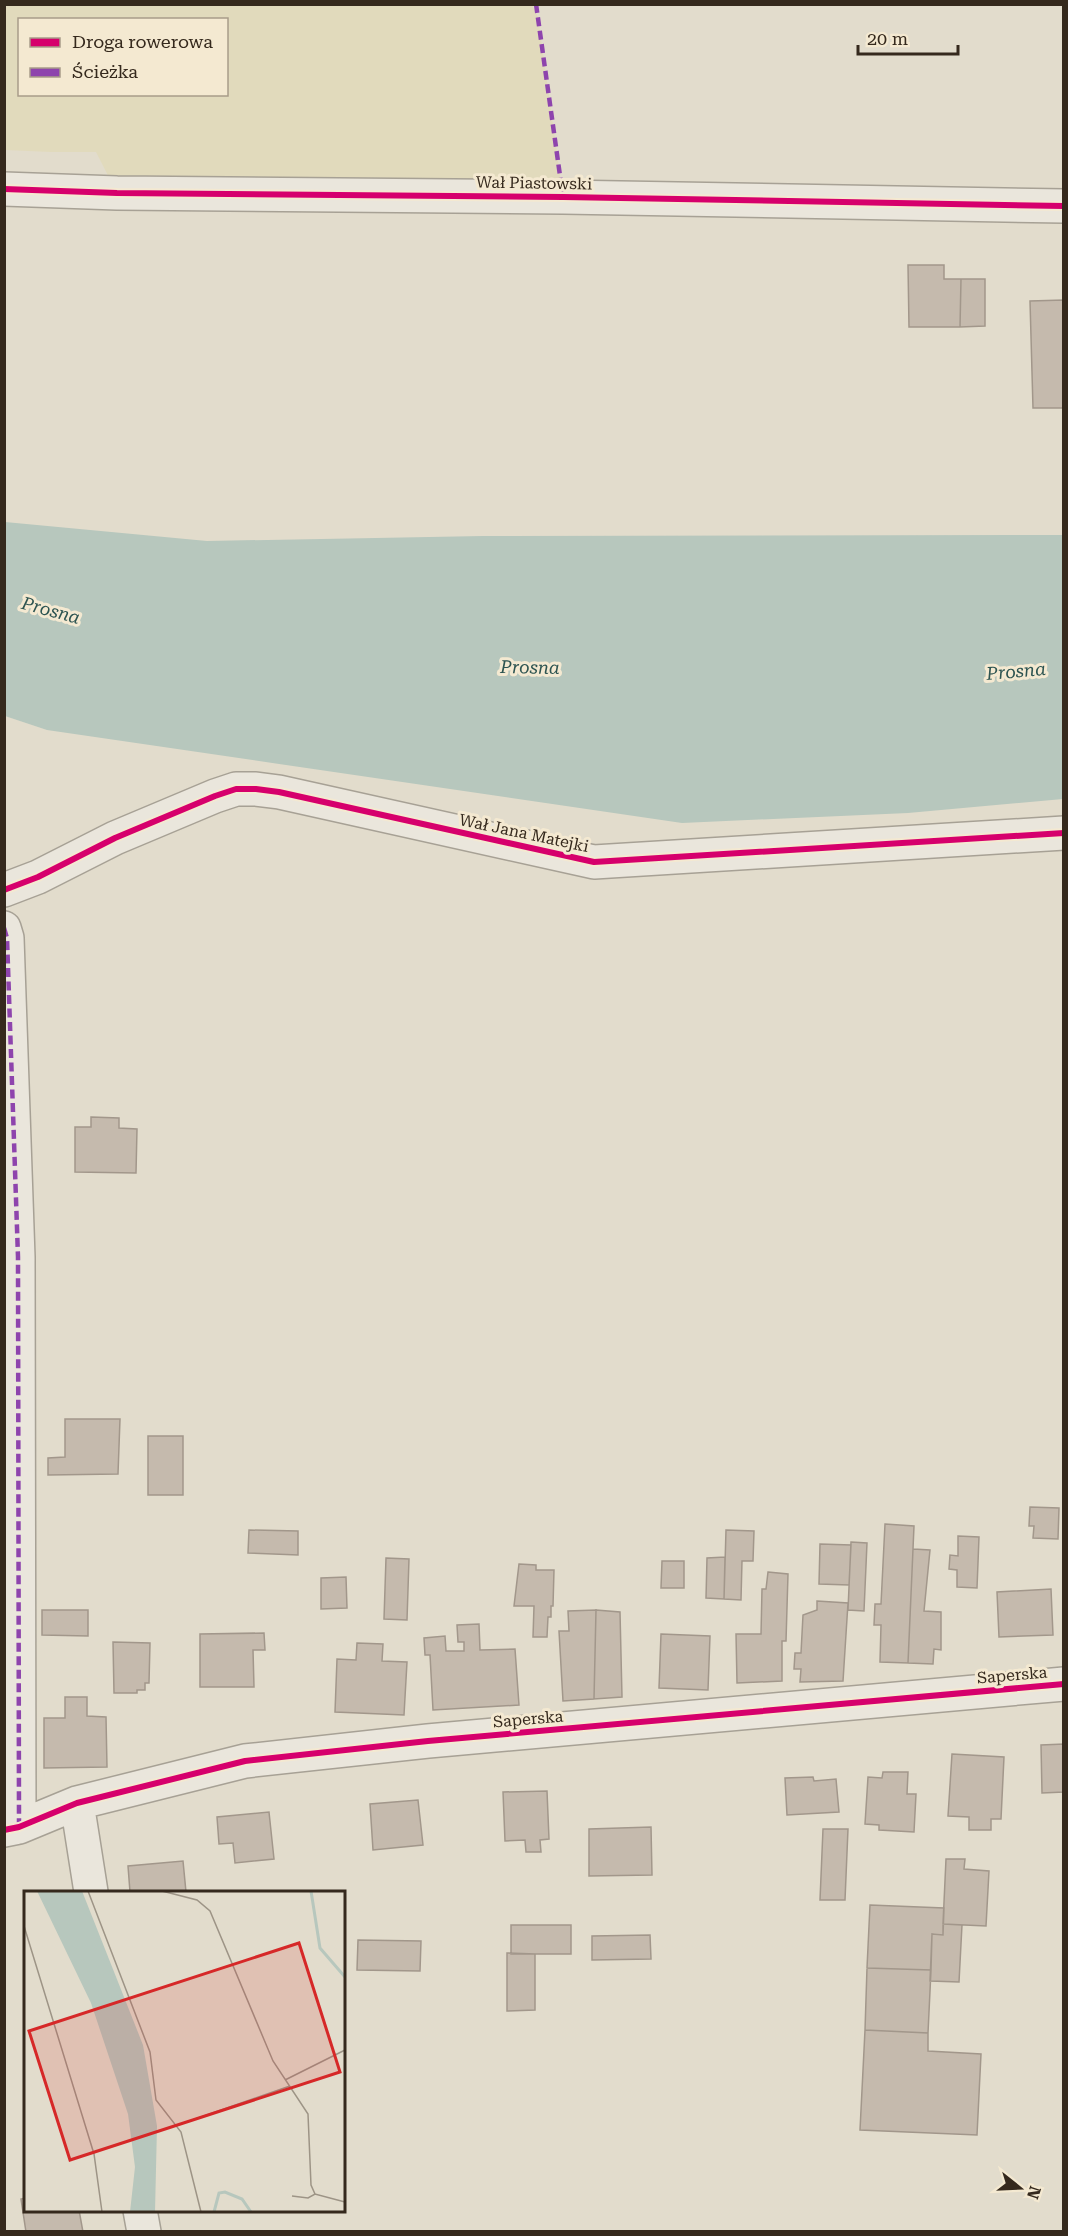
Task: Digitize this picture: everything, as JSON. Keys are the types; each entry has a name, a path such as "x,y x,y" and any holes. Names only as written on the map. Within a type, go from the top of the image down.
{"street":[{"name":"Wał Piastowski","path":"4,189 117,193 563,197 1064,206"},
{"name":"Wał Jana Matejki","path":"4,890 38,877 115,837 236,789 279,792 594,862 1064,832"},
{"path":"4,928 7,938 18,1257 12,1829"},
{"name":"Saperska","path":"12,1829 77,1803 245,1761 1064,1683"},
{"path":"77,1803 91,1891"},
{"path":"140,2212 144,2232"}],"shaded area":[{"path":"5,5 532,5 538,17 563,197 117,193 96,152 5,150"}],"water":[{"name":"Prosna","path":"5,522 207,541 483,536 1063,535 1063,799 908,813 682,823 47,730 5,716"}],"building":[{"path":"908,265 944,265 944,279 961,279 960,327 909,327"},
{"path":"961,279 985,279 985,326 960,327"},
{"path":"1064,300 1064,408 1033,408 1030,301"},
{"path":"91,1117 119,1118 119,1128 137,1129 136,1173 75,1172 75,1127 91,1127"},
{"path":"65,1419 120,1419 118,1474 48,1475 48,1458 65,1457"},
{"path":"148,1436 183,1436 183,1495 148,1495"},
{"path":"1030,1507 1059,1508 1058,1539 1033,1538 1034,1526 1029,1526"},
{"path":"885,1524 914,1526 908,1663 880,1662 881,1625 874,1625 875,1604 881,1604"},
{"path":"249,1530 298,1531 298,1555 248,1553"},
{"path":"726,1530 754,1531 753,1561 742,1561 741,1600 724,1599"},
{"path":"958,1536 979,1537 977,1588 957,1587 957,1570 949,1569 950,1555 958,1556"},
{"path":"851,1542 867,1543 864,1611 848,1610"},
{"path":"820,1544 851,1545 849,1585 819,1584"},
{"path":"913,1549 930,1550 924,1611 941,1612 941,1650 934,1649 933,1664 908,1663"},
{"path":"725,1557 724,1599 706,1598 707,1558"},
{"path":"386,1558 409,1559 407,1620 384,1619"},
{"path":"662,1561 684,1561 684,1588 661,1588"},
{"path":"519,1564 536,1565 536,1570 554,1570 553,1606 551,1606 551,1617 548,1617 547,1637 533,1637 534,1606 514,1606"},
{"path":"768,1572 788,1574 786,1641 782,1641 782,1681 737,1683 736,1634 761,1634 762,1589 766,1589"},
{"path":"346,1577 347,1608 321,1609 321,1578"},
{"path":"1051,1589 1053,1635 999,1637 997,1592"},
{"path":"817,1601 848,1603 843,1681 800,1682 801,1669 794,1669 795,1653 801,1653 803,1615 817,1610"},
{"path":"42,1610 88,1610 88,1636 42,1635"},
{"path":"596,1610 620,1612 622,1697 594,1699"},
{"path":"596,1610 594,1699 563,1701 559,1631 569,1631 568,1611"},
{"path":"479,1624 480,1650 515,1649 519,1705 433,1710 430,1655 425,1655 424,1638 445,1636 446,1651 464,1651 464,1642 458,1642 457,1625"},
{"path":"264,1633 265,1650 253,1650 254,1687 200,1687 200,1634"},
{"path":"661,1634 710,1636 708,1690 659,1688"},
{"path":"113,1642 150,1643 149,1683 145,1683 145,1690 137,1690 137,1693 114,1693"},
{"path":"357,1643 383,1644 382,1661 407,1662 404,1715 335,1712 337,1659 356,1660"},
{"path":"65,1697 87,1697 87,1716 106,1717 107,1767 44,1768 44,1718 65,1718"},
{"path":"1064,1744 1064,1792 1042,1793 1041,1745"},
{"path":"952,1754 1004,1757 1001,1819 991,1819 991,1830 969,1830 969,1817 948,1816"},
{"path":"883,1772 908,1772 907,1794 916,1794 914,1832 879,1830 879,1825 865,1824 868,1777 882,1778"},
{"path":"813,1777 814,1781 836,1779 839,1812 787,1815 785,1778"},
{"path":"547,1791 549,1839 540,1840 541,1852 526,1852 525,1840 505,1841 503,1792"},
{"path":"418,1800 423,1845 373,1850 370,1804"},
{"path":"269,1812 274,1859 235,1863 233,1843 219,1844 217,1817"},
{"path":"651,1827 652,1875 589,1876 589,1829"},
{"path":"823,1829 848,1829 845,1900 820,1900"},
{"path":"946,1859 965,1859 964,1869 989,1871 986,1926 943,1924"},
{"path":"183,1861 186,1891 130,1891 128,1866"},
{"path":"870,1905 944,1908 943,1935 932,1934 931,1970 867,1968"},
{"path":"943,1924 962,1925 959,1982 930,1981 932,1934 943,1935"},
{"path":"511,1925 571,1925 571,1954 511,1954"},
{"path":"650,1935 651,1959 592,1960 592,1936"},
{"path":"358,1940 421,1941 420,1971 357,1970"},
{"path":"507,1953 535,1954 535,2010 507,2011"},
{"path":"867,1968 931,1970 928,2033 865,2030"},
{"path":"865,2030 928,2033 928,2051 981,2054 977,2135 860,2130"},
{"path":"24,2198 24,2212 79,2212 83,2232 26,2232 21,2199"}],"marked path":[{"path":"536,4 563,197"},
{"path":"4,928 7,938 18,1257 19,1827"}],"cycle path":[{"path":"4,189 117,193 563,197 1064,206"},
{"path":"4,890 38,877 115,838 236,789 279,792 594,862 1064,833"},
{"path":"4,1830 19,1827 77,1803 245,1761 428,1741 1064,1684"}]}
